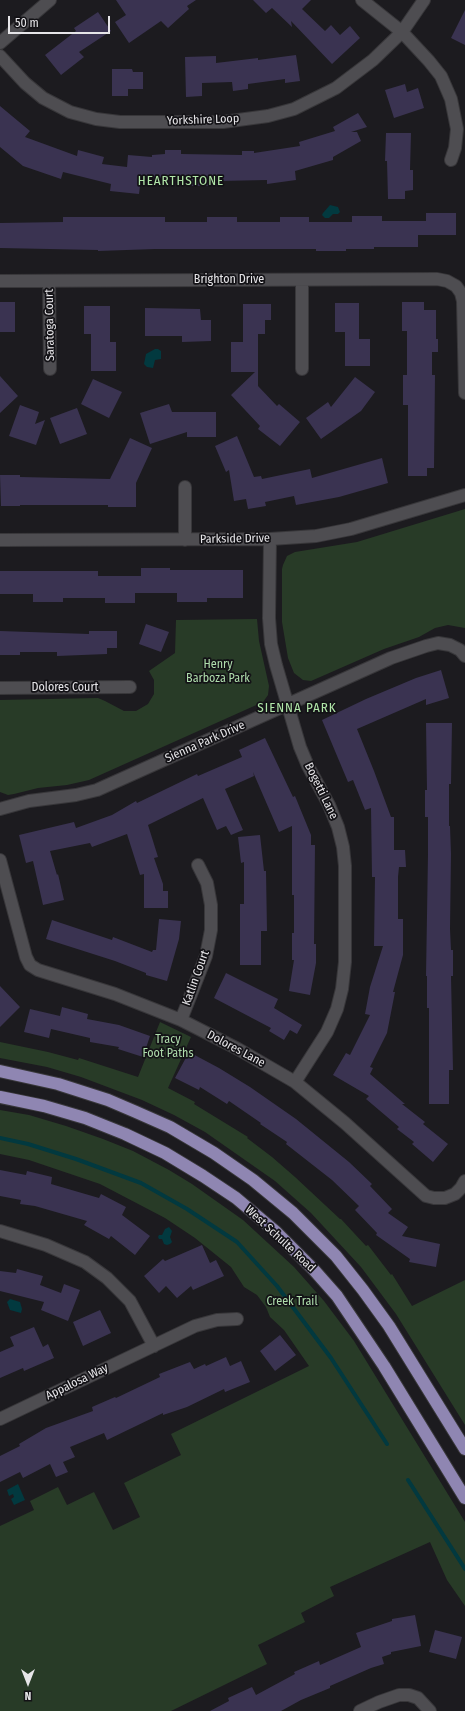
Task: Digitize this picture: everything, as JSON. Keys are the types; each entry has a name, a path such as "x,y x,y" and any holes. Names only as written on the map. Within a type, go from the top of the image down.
{"main road":[{"path":"0,1071 58,1084 108,1100 136,1112 170,1128 214,1153 254,1180 293,1213 336,1256 363,1290 389,1326 465,1449"},
{"name":"West Schulte Road","path":"0,1097 44,1106 85,1118 125,1134 165,1153 204,1176 236,1198 275,1231 314,1270 345,1309 380,1360 465,1498"}],"street":[{"path":"0,43 50,0"},
{"path":"362,0 402,32 437,71 451,99 457,129 452,160"},
{"name":"Yorkshire Loop","path":"0,56 25,83 43,98 70,112 96,119 120,122 223,122 275,114 294,109 336,88 373,60 402,32 424,0"},
{"name":"Brighton Drive","path":"0,281 437,279 447,281 456,286 461,293 463,301 465,393"},
{"path":"302,280 302,369"},
{"name":"Saratoga Court","path":"49,281 50,370"},
{"path":"185,487 185,540"},
{"name":"Parkside Drive","path":"0,540 270,539 316,536 352,529 465,495"},
{"name":"Bogetti Lane","path":"270,539 269,618 271,644 287,705 308,766 329,805 338,827 343,847 345,866 345,962 342,989 337,1009 328,1032 295,1082"},
{"name":"Sienna Park Drive","path":"0,809 29,801 76,795 97,790 398,656 426,646 438,643 450,645 460,650 465,656"},
{"name":"Dolores Court","path":"0,688 130,687"},
{"name":"Dolores Lane","path":"0,860 22,947 30,965 47,974 115,994 181,1020 238,1049 295,1082 351,1128 418,1191 426,1196 445,1198 455,1194 465,1181"},
{"name":"Katlin Court","path":"181,1020 206,956 211,930 211,905 207,883 198,866"},
{"path":"0,1231 46,1245 85,1262 108,1278 130,1301 154,1346"},
{"name":"Appalosa Way","path":"0,1419 195,1326 217,1320 236,1318"},
{"path":"360,1711 379,1702 399,1696 409,1695 418,1698 430,1711"}],"green space":[{"path":"465,509 465,628 448,625 435,628 419,637 384,649 311,681 303,680 294,673 288,658 282,622 282,569 287,556 295,552 357,542"},
{"name":"Henry Barboza Park","path":"257,619 259,641 269,686 268,695 263,702 89,780 67,785 38,788 8,795 0,792 0,700 98,698 124,711 136,711 148,704 154,694 154,680 149,671 175,653 176,620"},
{"name":"Tracy Foot Paths","path":"160,1022 191,1037 168,1088 195,1102 194,1104 248,1137 247,1138 295,1177 341,1219 366,1246 368,1245 391,1275 392,1274 412,1306 465,1280 465,1425 396,1314 361,1267 311,1213 275,1181 205,1132 142,1100 81,1077 47,1067 0,1058 0,1042 78,1060 79,1058 138,1077"},
{"name":"Creek Trail","path":"0,1110 29,1115 103,1139 133,1151 169,1170 192,1184 243,1220 294,1267 324,1301 354,1341 465,1522 465,1606 447,1580 430,1542 330,1587 334,1596 301,1613 305,1622 258,1645 267,1664 171,1711 0,1711 0,1526 34,1510 30,1501 58,1487 67,1505 94,1492 113,1530 140,1517 124,1483 181,1455 171,1434 309,1366 284,1330 270,1317 266,1307 257,1295 244,1287 231,1267 195,1238 165,1218 100,1184 29,1160 0,1154"}],"water":[{"path":"330,205 338,207 340,212 338,214 333,214 329,218 325,218 322,215"},
{"path":"155,349 161,351 161,359 155,360 153,368 147,367 144,364 146,354"},
{"path":"169,1227 172,1231 170,1237 172,1242 167,1245 164,1244 162,1239 159,1239 158,1237 159,1235 162,1235 165,1229"},
{"path":"10,1299 20,1302 22,1309 21,1313 10,1310 7,1302"},
{"path":"18,1484 25,1500 14,1505 11,1499 14,1497 13,1494 9,1496 7,1490"}],"building":[{"path":"116,0 196,0 187,6 189,9 168,28 161,21 129,43 115,22 126,15"},
{"path":"253,0 311,0 302,9 325,31 331,25 340,35 350,26 360,38 332,64 291,21 292,27 272,8 266,13"},
{"path":"465,10 465,45 451,38"},
{"path":"98,12 111,31 79,52 84,57 61,75 45,55 76,31 74,28"},
{"path":"296,55 300,81 285,83 285,79 248,84 248,89 233,91 232,82 202,83 202,96 186,97 185,57 216,56 216,63"},
{"path":"112,69 132,69 133,72 143,72 143,89 128,89 128,96 112,96"},
{"path":"405,84 407,92 418,88 424,108 394,118 385,90"},
{"path":"0,106 30,131 25,137 77,156 78,150 104,157 102,164 127,167 128,155 152,157 152,155 165,154 165,150 181,150 181,154 242,155 242,151 254,151 254,153 300,146 299,142 335,131 333,127 358,113 367,127 351,132 357,132 361,141 333,157 333,160 295,171 296,180 267,184 267,180 219,181 219,186 189,186 188,177 141,178 139,194 110,191 111,184 63,172 61,179 23,166 0,147"},
{"path":"386,133 411,133 410,170 413,170 413,190 405,191 405,199 388,199 387,161 385,161"},
{"path":"426,213 456,213 456,235 418,235 418,247 374,247 374,249 346,249 346,251 316,251 316,249 155,249 98,251 0,248 0,223 63,222 63,217 165,217 165,222 207,222 207,217 237,217 237,222 280,222 280,217 309,217 309,222 352,222 352,216 382,216 382,221 426,221"},
{"path":"0,302 15,302 15,332 0,332"},
{"path":"402,302 424,302 424,310 436,310 436,339 438,339 438,352 432,352 432,375 435,375 434,468 427,468 427,476 408,476 408,405 403,405 403,375 407,375 407,331 402,331"},
{"path":"335,303 359,303 359,339 370,339 370,366 345,366 345,332 335,332"},
{"path":"243,304 271,304 271,320 265,320 265,334 258,334 258,386 277,406 279,404 300,422 280,446 258,429 260,426 231,395 255,372 231,372 231,342 243,342"},
{"path":"84,306 110,306 110,342 116,342 116,371 91,371 91,334 84,334"},
{"path":"145,308 200,309 201,320 211,320 211,341 182,342 182,336 145,336"},
{"path":"0,376 18,396 0,413"},
{"path":"355,377 375,392 361,411 321,439 306,418 328,402 331,407"},
{"path":"93,379 122,392 109,418 81,404"},
{"path":"169,404 172,412 216,412 216,437 187,437 187,432 150,444 140,413"},
{"path":"20,405 39,412 35,424 45,420 36,445 9,436"},
{"path":"77,408 87,434 60,444 50,418"},
{"path":"237,436 254,477 261,476 262,479 310,469 312,478 382,458 388,483 339,497 296,505 294,496 265,502 266,506 248,509 246,499 234,501 229,470 226,472 215,446"},
{"path":"130,438 152,448 136,483 136,507 108,507 108,505 1,506 0,475 20,475 20,477 110,479"},
{"path":"141,568 170,568 170,570 243,570 243,598 207,598 207,602 177,602 177,593 135,593 135,603 105,603 105,598 63,598 63,602 33,602 33,594 0,594 0,571 98,571 98,576 141,576"},
{"path":"146,624 169,632 161,652 139,644"},
{"path":"0,631 89,634 89,631 117,631 117,648 107,648 107,654 57,656 57,652 20,652 20,655 0,655"},
{"path":"441,670 449,698 426,705 426,699 357,729 391,817 394,817 394,850 405,850 406,867 399,867 398,877 398,919 403,919 403,955 393,992 395,992 387,1033 370,1067 373,1068 370,1074 405,1104 402,1104 425,1122 423,1124 448,1144 433,1162 412,1144 414,1142 397,1129 399,1127 366,1099 369,1096 333,1075 346,1053 350,1055 370,1015 365,1014 370,987 383,946 374,946 375,877 372,877 371,808 365,810 353,780 348,782 322,720 366,699 416,678"},
{"path":"426,723 452,723 451,784 449,784 449,826 451,854 450,929 451,950 453,950 453,976 451,976 453,1070 449,1070 449,1104 429,1104 429,1008 427,1008 426,976 428,817 425,817 425,790 427,790"},
{"path":"265,738 293,797 295,796 311,835 311,845 315,845 314,944 316,944 316,963 310,995 289,991 294,960 292,960 294,895 292,895 292,826 279,832 253,772 254,776 225,789 243,830 231,835 226,826 217,830 203,798 148,825 158,857 154,858 163,884 163,891 168,891 168,908 144,908 144,874 140,875 127,834 92,847 90,843 50,851 57,875 58,874 64,900 43,905 33,861 26,863 19,835 74,822 76,828 112,815 136,801 137,803 197,774 198,776 242,757 239,750"},
{"path":"260,835 264,871 266,871 267,931 261,931 261,965 240,965 240,904 244,904 244,862 241,863 238,837"},
{"path":"159,919 181,921 179,939 167,981 146,975 146,973 115,961 46,939 52,920 112,940 113,937 152,952 153,950 156,950"},
{"path":"226,973 278,999 274,1008 302,1025 297,1034 290,1030 284,1040 269,1031 271,1028 214,998"},
{"path":"0,986 20,1007 0,1027"},
{"path":"62,1007 88,1014 87,1019 119,1025 150,1036 143,1057 118,1049 119,1047 90,1042 90,1038 51,1029 49,1038 24,1032 30,1009 60,1016"},
{"path":"189,1052 250,1087 296,1119 349,1162 372,1184 370,1186 392,1209 388,1213 408,1227 402,1236 440,1244 436,1267 409,1262 410,1259 376,1235 377,1233 355,1210 359,1206 332,1180 286,1144 287,1142 260,1124 261,1123 229,1101 227,1104 200,1087 199,1090 175,1078"},
{"path":"0,1170 26,1175 27,1171 52,1177 51,1184 99,1198 101,1194 126,1207 122,1215 150,1236 135,1255 111,1236 109,1239 84,1225 87,1221 35,1206 20,1204 21,1200 0,1196"},
{"path":"202,1245 210,1263 216,1260 224,1276 193,1290 191,1286 177,1298 166,1286 159,1293 144,1276 163,1259 165,1261"},
{"path":"17,1269 43,1276 40,1285 61,1293 64,1284 80,1290 68,1321 41,1310 44,1302 0,1291 0,1271 16,1273"},
{"path":"100,1310 111,1333 83,1346 73,1322"},
{"path":"34,1327 43,1347 48,1344 54,1358 24,1371 23,1368 0,1378 0,1352 14,1346 10,1337"},
{"path":"280,1335 296,1355 275,1371 260,1351"},
{"path":"226,1357 230,1366 241,1361 250,1382 225,1392 224,1389 187,1407 163,1415 163,1413 107,1440 104,1433 70,1447 75,1457 63,1462 68,1472 56,1477 50,1464 23,1478 20,1472 0,1482 0,1456 20,1446 19,1444 46,1428 93,1411 92,1407 115,1397 116,1398 160,1377 159,1374 190,1362 194,1369 205,1364 206,1366"},
{"path":"415,1615 421,1646 391,1652 391,1654 382,1657 384,1664 371,1668 330,1686 330,1688 301,1700 281,1711 210,1711 229,1701 228,1698 252,1687 256,1695 295,1674 294,1672 319,1661 320,1665 361,1647 356,1633 392,1621 392,1619"},
{"path":"435,1630 462,1637 456,1659 429,1652"}],"waterway":[{"path":"0,1138 28,1144 76,1159 141,1183 187,1209 237,1242 277,1286 331,1358 387,1444"},
{"path":"408,1480 465,1569"}],"district":[{"name":"HEARTHSTONE","path":"181,181"},
{"name":"SIENNA PARK","path":"297,708"}]}
